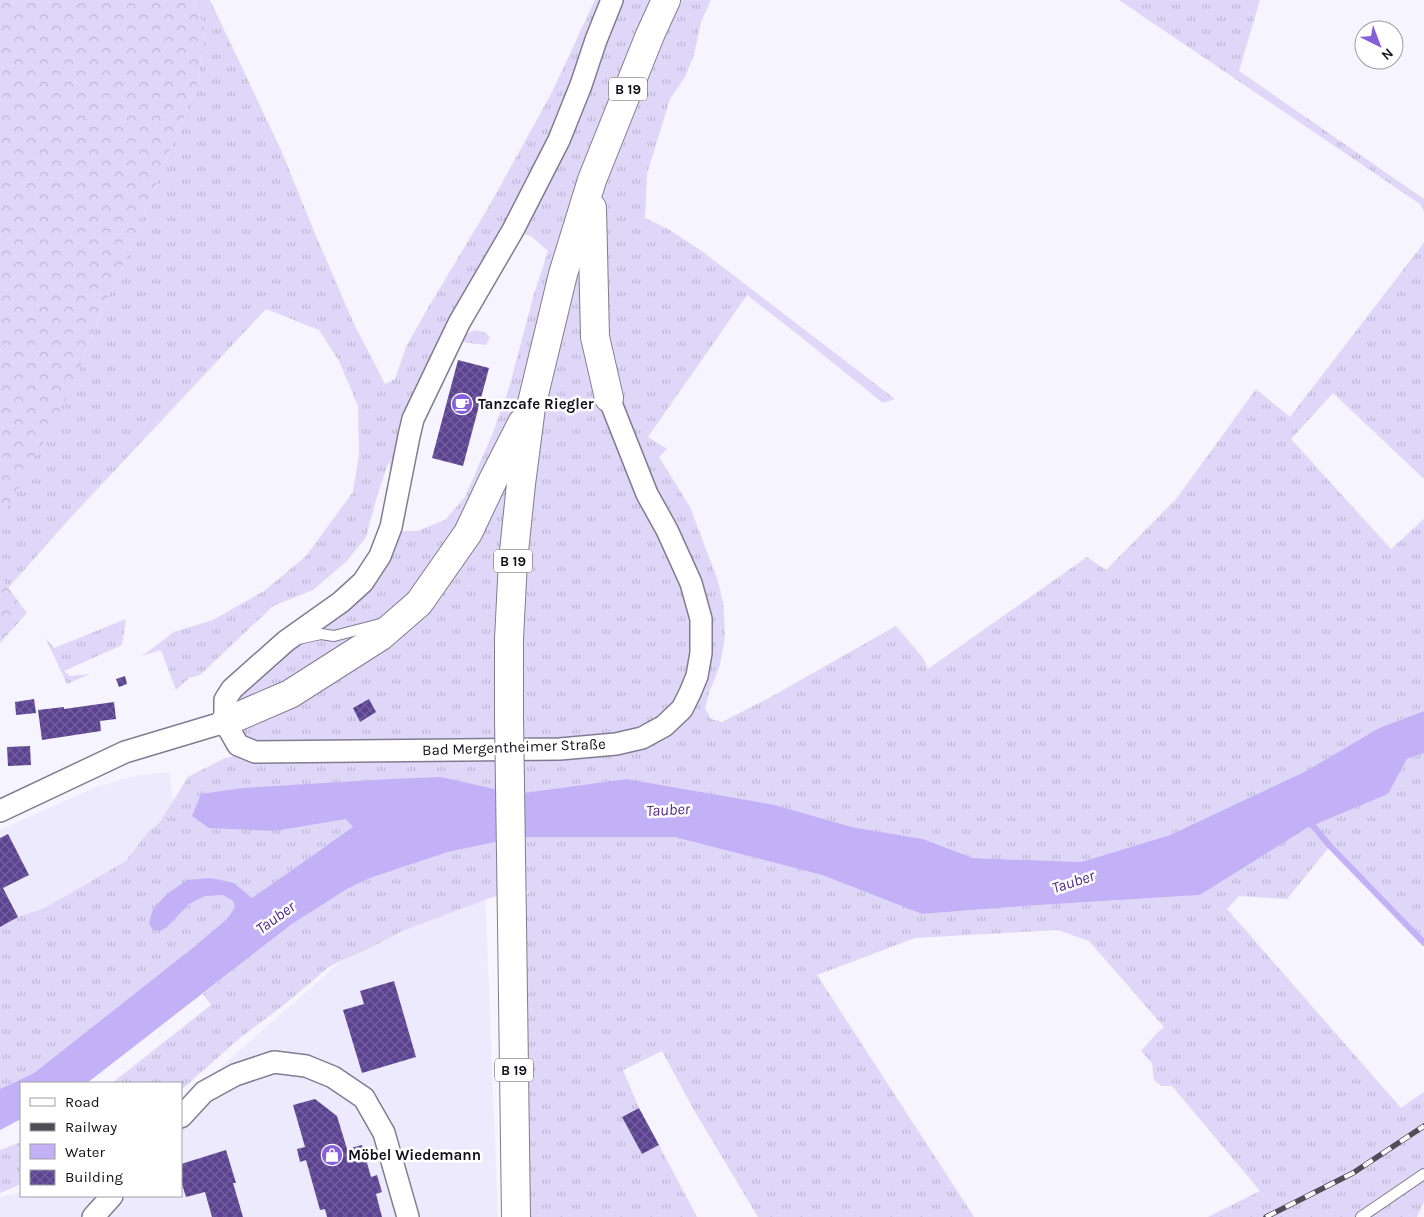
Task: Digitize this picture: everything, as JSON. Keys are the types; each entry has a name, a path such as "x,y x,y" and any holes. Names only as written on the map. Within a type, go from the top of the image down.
{"main road":[{"name":"B 19","path":"516,1217 509,639 513,561 521,484 531,407 563,274 592,180 666,0"},
{"path":"592,180 595,337 609,398"},
{"path":"225,722 290,694 381,636 419,603 468,532 531,407"}],"street":[{"path":"0,811 125,752 225,722 225,700 232,689 286,641 341,602 363,582 380,556 391,527 414,419 459,323 513,230 559,140 612,0"},
{"name":"Bad Mergentheimer Straße","path":"225,722 238,744 255,752 560,749 616,744 642,738 664,726 682,709 697,676 701,653 701,620 690,583 647,494 609,398"},
{"path":"182,1116 204,1092 235,1075 274,1062 306,1066 333,1076 364,1098 384,1132 408,1217"},
{"path":"93,1217 111,1197"}],"lane":[{"path":"286,641 321,634 334,636 402,618"},
{"path":"1361,1217 1424,1174"}],"shaded area":[{"path":"170,772 173,802 159,834 140,856 0,940 0,830 96,787 138,775"},
{"path":"485,889 498,1217 0,1217 0,1197 20,1192 20,1197 182,1197 182,1101 364,941"}],"green space":[{"path":"0,0 193,0 206,31 197,86 125,260 89,341 75,382 0,522"},
{"path":"193,0 210,0 281,150 354,324 385,384 395,379 406,347 488,208 551,94 595,0 711,0 701,22 694,55 685,77 670,99 647,174 645,218 668,229 703,252 895,399 883,403 747,295 648,437 667,449 659,457 690,507 717,578 723,602 725,636 720,665 705,708 711,719 722,722 769,698 896,626 923,658 928,669 1087,557 1106,570 1177,498 1256,389 1290,417 1424,241 1424,479 1333,393 1291,439 1391,549 1424,519 1424,711 1379,728 1306,771 1170,835 1081,862 973,858 923,839 852,827 775,805 627,779 338,851 327,845 252,898 195,946 34,1073 0,1089 0,927 18,917 45,908 126,861 147,833 160,822 188,777 225,758 254,752 238,745 225,700 341,602 398,531 417,531 445,520 465,497 492,435 509,388 534,294 548,251 531,236 513,230 414,419 395,509 389,461 366,537 347,561 313,590 273,606 200,675 189,678 176,690 161,650 142,656 174,632 213,620 264,591 306,556 353,492 359,454 358,406 339,361 319,330 266,309 73,515 8,588 0,580 0,447 75,381 89,341 125,260 197,86 206,31"},
{"path":"1119,0 1260,0 1239,71 1424,199 1424,212 1420,204"},
{"path":"475,330 486,333 490,338 486,345 463,342 464,335"},
{"path":"0,580 3,581 27,613 0,643"},
{"path":"126,619 122,645 64,671 70,676 90,674 67,684 45,637 54,648"},
{"path":"1424,753 1424,943 1330,846 1287,899 1239,896 1227,909 1401,1108 1424,1092 1424,1202 1417,1217 1208,1217 1260,1191 1172,1086 1161,1086 1154,1080 1152,1063 1141,1051 1164,1027 1089,941 1058,930 915,938 817,975 974,1217 758,1217 694,1110 662,1051 623,1070 639,1108 622,1117 642,1154 659,1145 697,1217 516,1217 512,923 529,891 493,897 402,931 330,966 285,1004 241,1037 182,1089 182,1082 113,1082 211,1005 203,994 292,924 347,889 370,878 448,852 519,837 674,837 822,875 922,914 1200,895 1307,828 1388,794 1407,759"},
{"path":"20,1142 20,1184 0,1193 0,1150"}],"water":[{"name":"Tauber","path":"1424,711 1424,753 1407,759 1388,794 1307,828 1200,895 922,914 822,875 674,837 519,837 448,852 370,878 347,889 292,924 88,1082 20,1082 20,1120 0,1130 0,1089 34,1073 195,946 228,918 235,907 233,901 223,895 205,896 189,904 166,928 159,931 153,930 149,923 153,909 167,894 187,880 211,878 234,883 252,898 353,827 346,819 274,831 209,828 192,816 201,794 243,788 441,777 517,794 627,779 775,805 852,827 923,839 973,858 1081,862 1170,835 1306,771 1379,728"}],"building":[{"name":"Tanzcafe Riegler","path":"458,360 489,368 463,466 432,458"},
{"path":"125,676 127,684 119,687 116,679"},
{"path":"34,699 36,713 16,715 15,702"},
{"path":"369,699 376,712 360,722 353,708"},
{"path":"114,702 116,719 100,721 101,731 42,740 38,710 64,707 64,709"},
{"path":"30,746 31,765 8,766 7,747"},
{"path":"8,834 29,875 3,888 18,917 0,927 0,838"},
{"path":"394,981 416,1057 362,1073 343,1010 364,1004 360,991"},
{"name":"Möbel Wiedemann","path":"315,1099 337,1116 347,1149 362,1145 371,1177 377,1175 382,1192 376,1194 382,1217 327,1217 325,1209 320,1210 306,1160 300,1162 297,1149 305,1147 293,1105"},
{"path":"639,1108 659,1145 642,1154 622,1117"},
{"path":"226,1150 236,1183 233,1183 243,1217 212,1217 205,1192 186,1197 182,1184 182,1164"}],"waterway":[{"path":"1308,820 1330,846 1424,943"}],"railway":[{"path":"1266,1217 1353,1173 1424,1126"}],"place":[{"name":"Tanzcafe Riegler","path":"462,404"},
{"name":"Möbel Wiedemann","path":"332,1155"}]}
